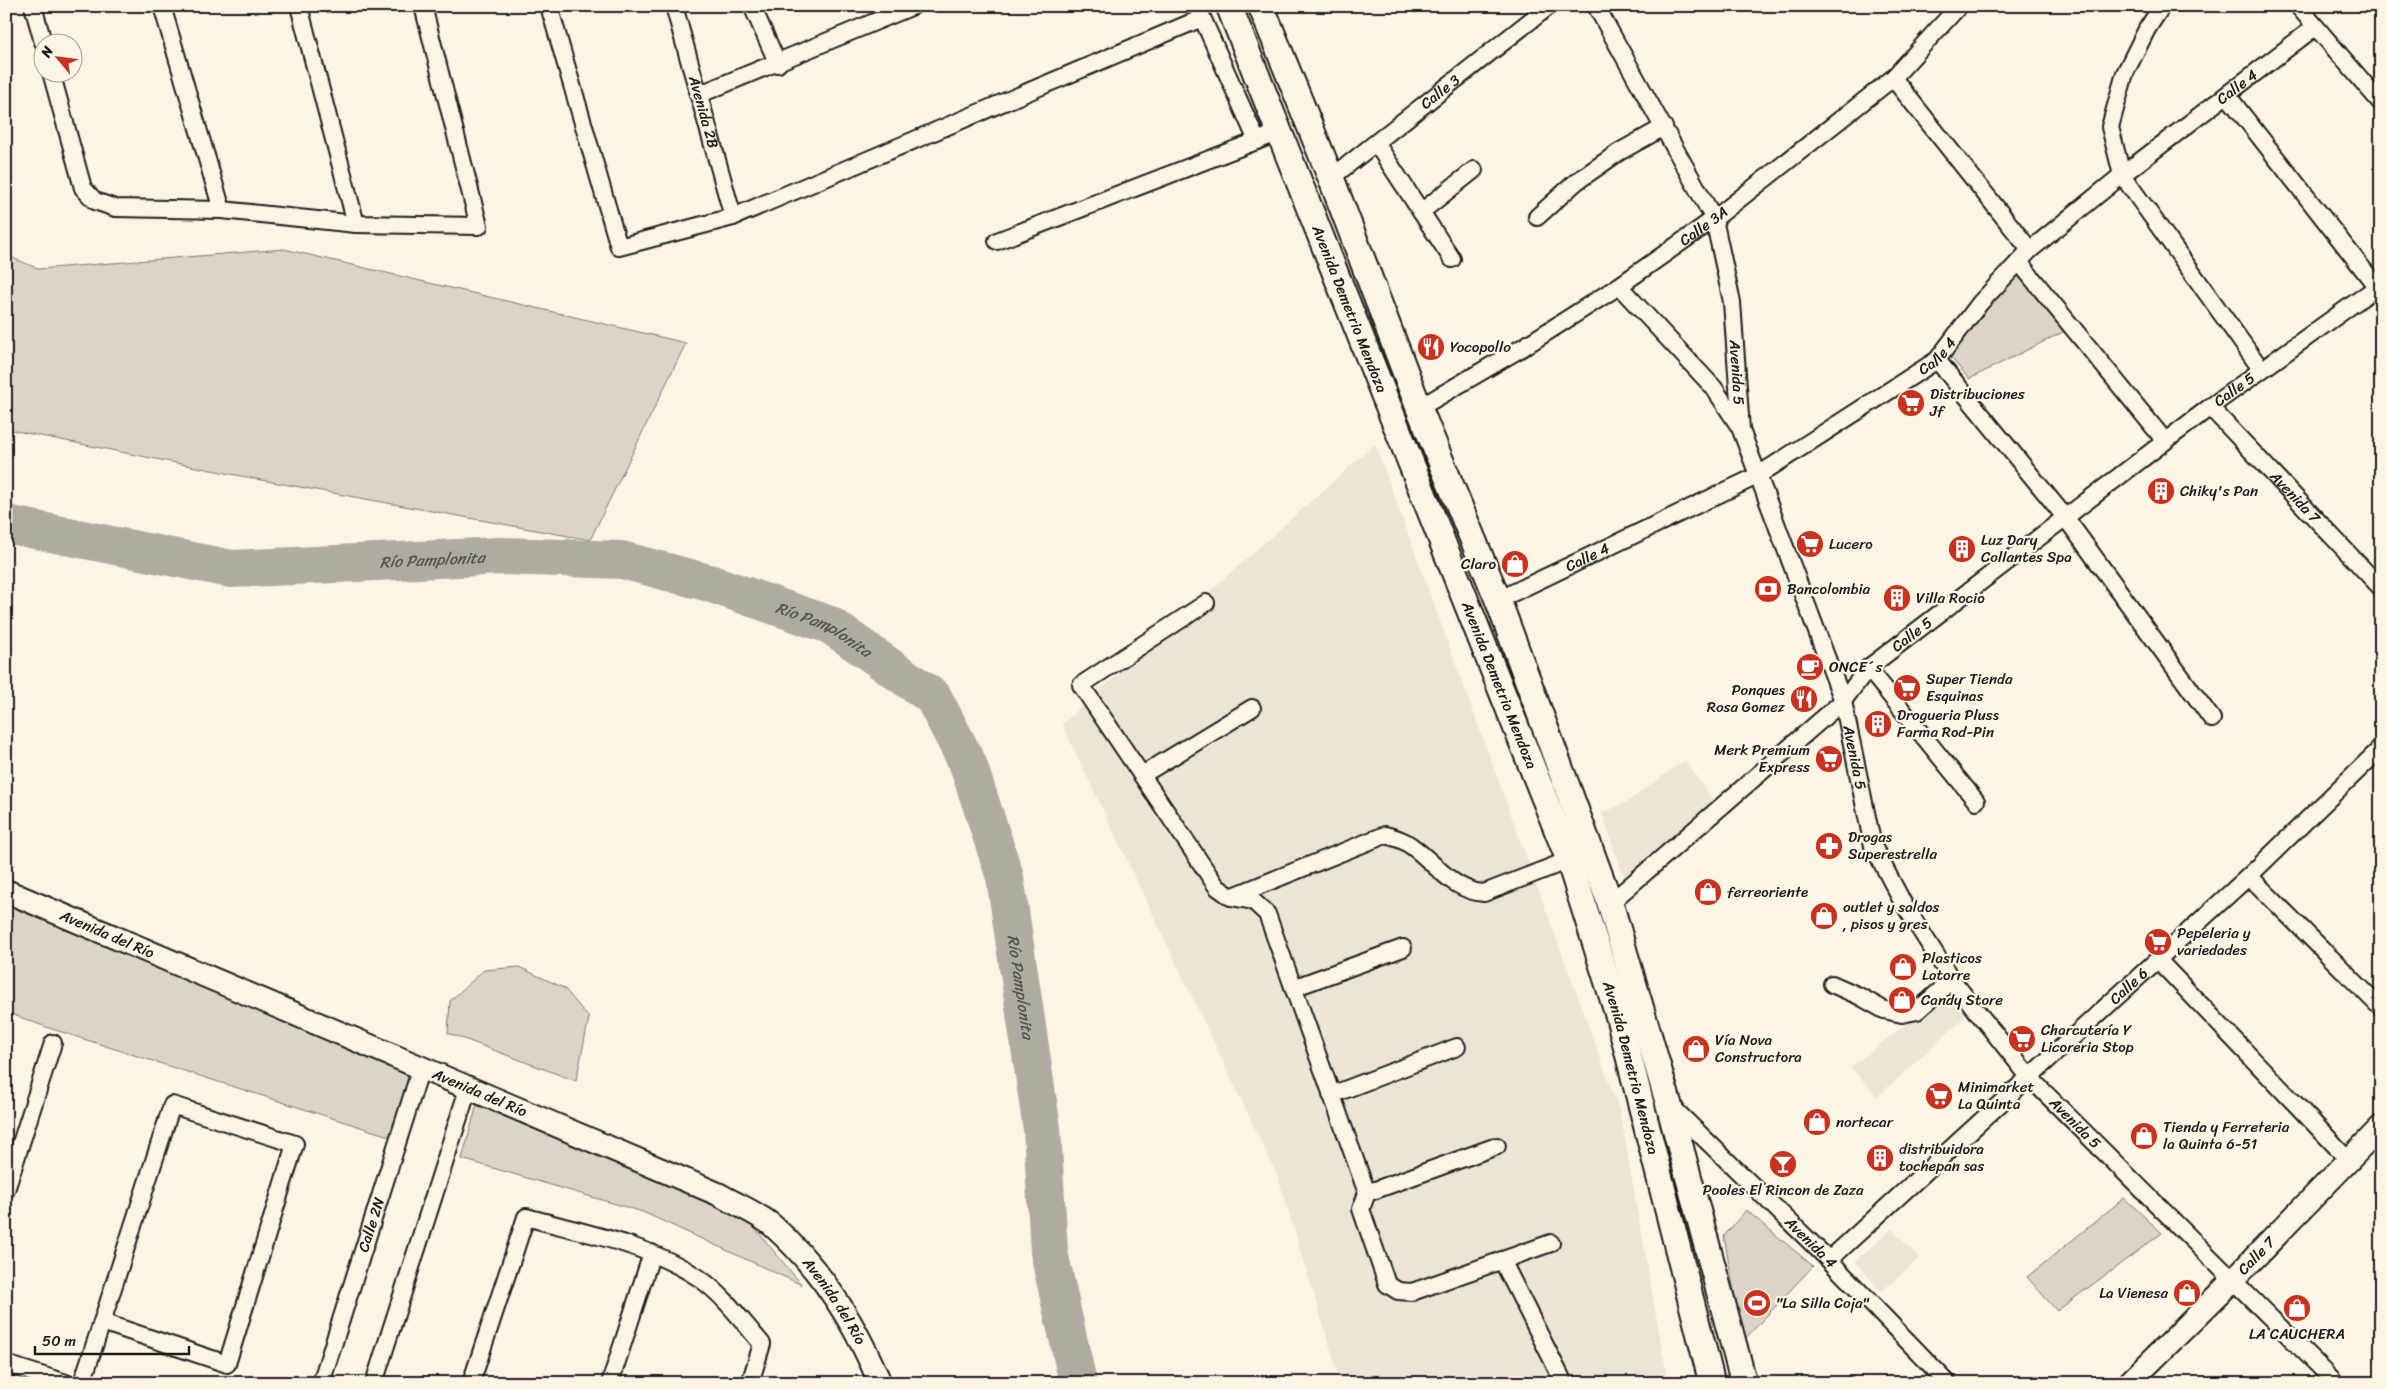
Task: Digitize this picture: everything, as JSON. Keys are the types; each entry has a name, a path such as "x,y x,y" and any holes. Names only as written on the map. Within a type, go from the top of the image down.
{"main road":[{"name":"Avenida Demetrio Mendoza","path":"1229,6 1569,860 1621,1027 1712,1383"},
{"name":"Avenida Demetrio Mendoza","path":"1261,6 1331,178 1419,408 1498,600 1610,903 1669,1105 1744,1383"},
{"name":"Avenida del Río","path":"6,890 468,1089 718,1194 772,1225 822,1278 866,1350 880,1383"},
{"name":"Calle 7","path":"2129,1383 2233,1280 2381,1127"}],"street":[{"path":"33,6 40,32"},
{"path":"162,6 222,210"},
{"path":"299,6 356,224"},
{"path":"54,82 83,188 95,201 115,208 222,210 356,224 479,226 423,6"},
{"path":"549,6 619,248 733,217 1200,12 1257,141"},
{"name":"Avenida 2B","path":"674,6 733,217"},
{"path":"752,6 778,64"},
{"path":"698,95 778,64 913,6"},
{"name":"Calle 3","path":"1331,178 1549,6"},
{"name":"Avenida 5","path":"1596,6 1714,219 1732,302 1741,430 1843,701 1873,846 1903,903 1952,980 2030,1078 2336,1383"},
{"name":"Calle 3A","path":"1419,408 1525,346 1620,286 1714,219 1893,78 1958,6"},
{"path":"2162,6 2147,30 2125,73 2110,127 2122,175 2261,369"},
{"path":"2298,6 2381,103"},
{"name":"Calle 4","path":"1498,600 1757,476 1938,360 1980,302 2024,256 2122,175 2314,27"},
{"path":"1893,78 2024,256 2165,441"},
{"path":"2227,95 2379,285"},
{"path":"1537,217 1576,182 1612,157 1664,127"},
{"path":"997,241 1280,132"},
{"path":"1376,143 1452,260"},
{"path":"1421,212 1474,170"},
{"name":"Calle 5","path":"1610,903 1843,701 1868,668 2210,407 2379,285"},
{"path":"1620,286 1714,388 1741,430"},
{"path":"1938,360 2064,517 2212,719"},
{"name":"Avenida 7","path":"2210,407 2381,588"},
{"path":"1206,603 1081,685 1217,887 1231,897 1253,901 1267,914 1367,1193 1361,1210 1388,1284 1398,1291 1412,1292 1551,1243"},
{"path":"1868,668 1976,801"},
{"path":"1142,775 1252,708"},
{"name":"Calle 6","path":"1829,1260 2249,876 2381,748"},
{"path":"1231,897 1385,835 1410,845 1454,883 1472,892 1484,893 1569,860"},
{"path":"2249,876 2381,1008"},
{"path":"1293,988 1403,948"},
{"path":"2158,960 2349,1160"},
{"path":"1832,984 1884,1010 1902,1014 1917,1011 1952,980"},
{"path":"6,1190 53,1043"},
{"path":"1331,1095 1457,1047"},
{"name":"Calle 2N","path":"321,1383 422,1068"},
{"path":"374,1383 468,1089"},
{"path":"82,1383 172,1105 295,1144 227,1364 102,1322"},
{"name":"Avenida 4","path":"1669,1105 1829,1260 1948,1383"},
{"path":"1367,1193 1497,1146"},
{"path":"472,1383 526,1217 652,1253 700,1278 731,1306 762,1344 750,1383"},
{"path":"610,1383 652,1253"},
{"path":"1502,1260 1564,1383"},
{"path":"6,1364 66,1383"}],"shaded area":[{"path":"284,249 686,343 590,540 256,479 6,429 6,255 39,269"},
{"path":"2019,269 2067,330 1969,379 1948,354"},
{"path":"1375,444 1620,1112 1668,1383 1341,1383 1278,1177 1062,724"},
{"path":"1685,760 1716,804 1638,871 1623,875 1602,813 1627,802"},
{"path":"6,902 415,1070 395,1138 49,1028 6,1012"},
{"path":"519,967 564,988 589,1018 576,1081 448,1033 450,1001 484,970"},
{"path":"1949,990 1966,1016 1877,1097 1851,1067"},
{"path":"479,1097 747,1219 802,1285 643,1212 462,1159"},
{"path":"2124,1198 2162,1233 2057,1311 2027,1277"},
{"name":"\"La Silla Coja\"","path":"1746,1210 1813,1266 1743,1341 1724,1236"},
{"path":"1892,1229 1919,1258 1881,1292 1855,1261"}],"waterway":[{"name":"Río Pamplonita","path":"6,524 231,569 500,556 622,560 709,583 830,625 933,697 968,764 1005,877 1042,1129 1049,1252 1078,1383"}],"place":[{"name":"Yocopollo","path":"1431,347"},
{"name":"Distribuciones Jf","path":"1911,403"},
{"name":"Chiky's Pan","path":"2161,491"},
{"name":"Lucero","path":"1810,544"},
{"name":"Luz Dary Collantes Spa","path":"1962,549"},
{"name":"Claro","path":"1515,564"},
{"name":"Bancolombia","path":"1768,589"},
{"name":"Villa Rocio","path":"1897,598"},
{"name":"ONCE´s","path":"1810,667"},
{"name":"Super Tienda Esquinas","path":"1907,688"},
{"name":"Ponques Rosa Gomez","path":"1804,699"},
{"name":"Drogueria Pluss Farma Rod-Pin","path":"1878,724"},
{"name":"Merk Premium Express","path":"1829,759"},
{"name":"Drogas Superestrella","path":"1829,846"},
{"name":"ferreoriente","path":"1708,892"},
{"name":"outlet y saldos , pisos y gres","path":"1824,916"},
{"name":"Pepeleria y variedades","path":"2158,942"},
{"name":"Plasticos Latorre","path":"1903,967"},
{"name":"Candy Store","path":"1902,1000"},
{"name":"Charcutería Y Licoreria Stop","path":"2022,1039"},
{"name":"Vía Nova Constructora","path":"1696,1049"},
{"name":"Minimarket La Quinta","path":"1939,1096"},
{"name":"nortecar","path":"1817,1122"},
{"name":"Tienda y Ferreteria la Quinta 6-51","path":"2144,1136"},
{"name":"distribuidora tochepan sas","path":"1880,1158"},
{"name":"Pooles El Rincon de Zaza","path":"1783,1164"},
{"name":"La Vienesa","path":"2187,1293"},
{"name":"\"La Silla Coja\"","path":"1757,1303"},
{"name":"LA CAUCHERA","path":"2297,1308"}]}
